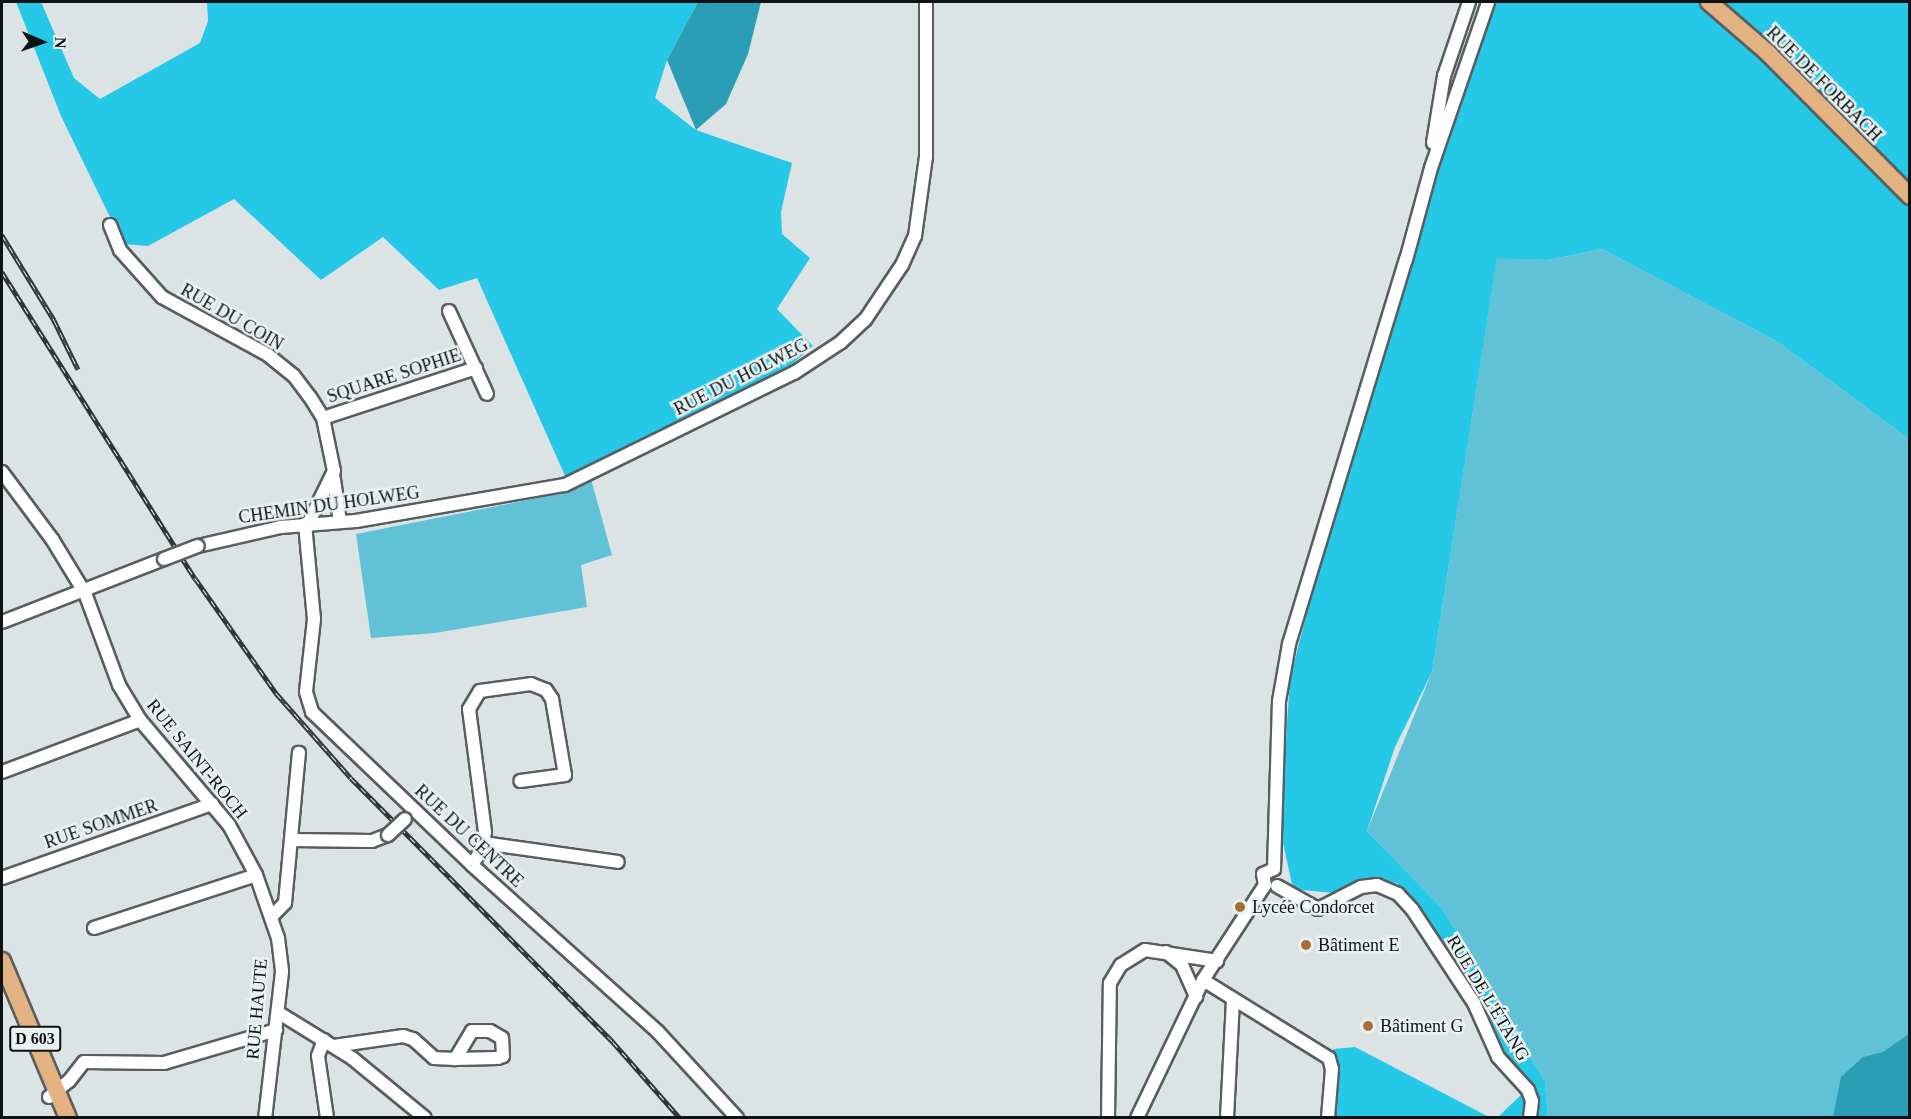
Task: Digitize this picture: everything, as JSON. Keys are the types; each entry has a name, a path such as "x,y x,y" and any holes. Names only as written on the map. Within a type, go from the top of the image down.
{"main road":[{"name":"RUE DE FORBACH","path":"1709,2 1767,52 1910,196"},
{"name":"D 603","path":"2,961 6,992 53,1095 68,1118"},
{"name":"D 603","path":"53,1095 57,1118"}],"street":[{"name":"RUE DU HOLWEG","path":"585,475 794,373 866,320 902,265 919,213 928,95 926,2"},
{"path":"1431,168 1444,76 1469,2"},
{"path":"1137,1118 1203,980 1217,961 1257,893 1271,885 1263,874 1274,869 1278,701 1289,644 1406,260 1431,168 1488,2"},
{"name":"RUE DU COIN","path":"110,225 120,250 162,297 282,366 302,386 323,418 334,464 340,522"},
{"name":"SQUARE SOPHIE","path":"449,311 488,394"},
{"name":"SQUARE SOPHIE","path":"323,418 476,368"},
{"name":"RUE SAINT-ROCH","path":"2,472 46,531 85,593 119,685 140,720 212,804 242,844 271,917"},
{"name":"CHEMIN DU HOLWEG","path":"2,622 85,593 198,546 306,524 340,522 565,485 585,475"},
{"path":"306,524 334,479"},
{"name":"RUE DU CENTRE","path":"306,524 314,620 307,703 315,717 472,865 658,1032 737,1118"},
{"path":"472,865 483,843 483,812 469,709 480,692 531,684 546,690 552,699 565,775 520,781"},
{"path":"2,772 140,720"},
{"path":"271,917 285,903 299,753"},
{"name":"RUE SOMMER","path":"2,878 212,804"},
{"path":"292,840 372,841 388,835 413,809"},
{"path":"483,843 618,862"},
{"path":"94,928 256,875"},
{"name":"RUE DE L'ÉTANG","path":"1271,885 1318,909 1362,887 1377,885 1398,894 1412,909 1474,1003 1498,1057 1528,1090 1532,1101 1530,1118"},
{"name":"RUE HAUTE","path":"265,1118 282,972 271,917"},
{"path":"1108,1118 1110,982 1121,965 1145,950 1162,950 1217,961"},
{"path":"1162,950 1182,965 1196,997"},
{"path":"1203,980 1331,1061 1328,1118"},
{"path":"1227,1118 1233,999"},
{"path":"279,1013 329,1043 425,1118"},
{"path":"53,1095 84,1062 164,1063 276,1030"},
{"path":"327,1118 318,1056 329,1043 403,1036 413,1039 429,1057 455,1059"}],"shaded area":[{"path":"16,2 41,2 74,78 100,99 200,43 208,21 207,2 698,2 667,60 655,98 696,130 792,163 781,212 782,234 810,258 777,309 813,346 785,370 566,478 477,278 439,290 383,237 321,280 234,199 148,246 123,244 61,116"},
{"path":"698,2 761,2 748,54 726,104 696,130 667,60"},
{"path":"1494,2 1909,2 1909,439 1778,342 1602,249 1548,260 1497,258 1432,672 1395,747 1367,831 1442,908 1545,1082 1548,1117 1498,1117 1530,1086 1507,1058 1452,952 1397,883 1362,881 1333,893 1293,889 1280,829 1290,679 1315,581 1473,48"},
{"path":"1602,249 1778,342 1909,439 1909,1117 1548,1117 1545,1082 1442,908 1367,831 1432,672 1497,257 1548,260"},
{"path":"591,479 612,555 581,565 587,607 435,633 371,638 356,534 568,492"},
{"path":"1909,1034 1909,1117 1833,1117 1841,1077 1863,1057 1883,1052"},
{"path":"1355,1047 1489,1117 1325,1118 1328,1055 1334,1049"}],"railway":[{"path":"2,235 54,320 78,369"},
{"path":"2,272 195,578 276,693 351,778 613,1042 680,1118"}],"place":[{"name":"Lycée Condorcet","path":"1240,907"},
{"name":"Bâtiment E","path":"1306,945"},
{"name":"Bâtiment G","path":"1368,1026"}]}
